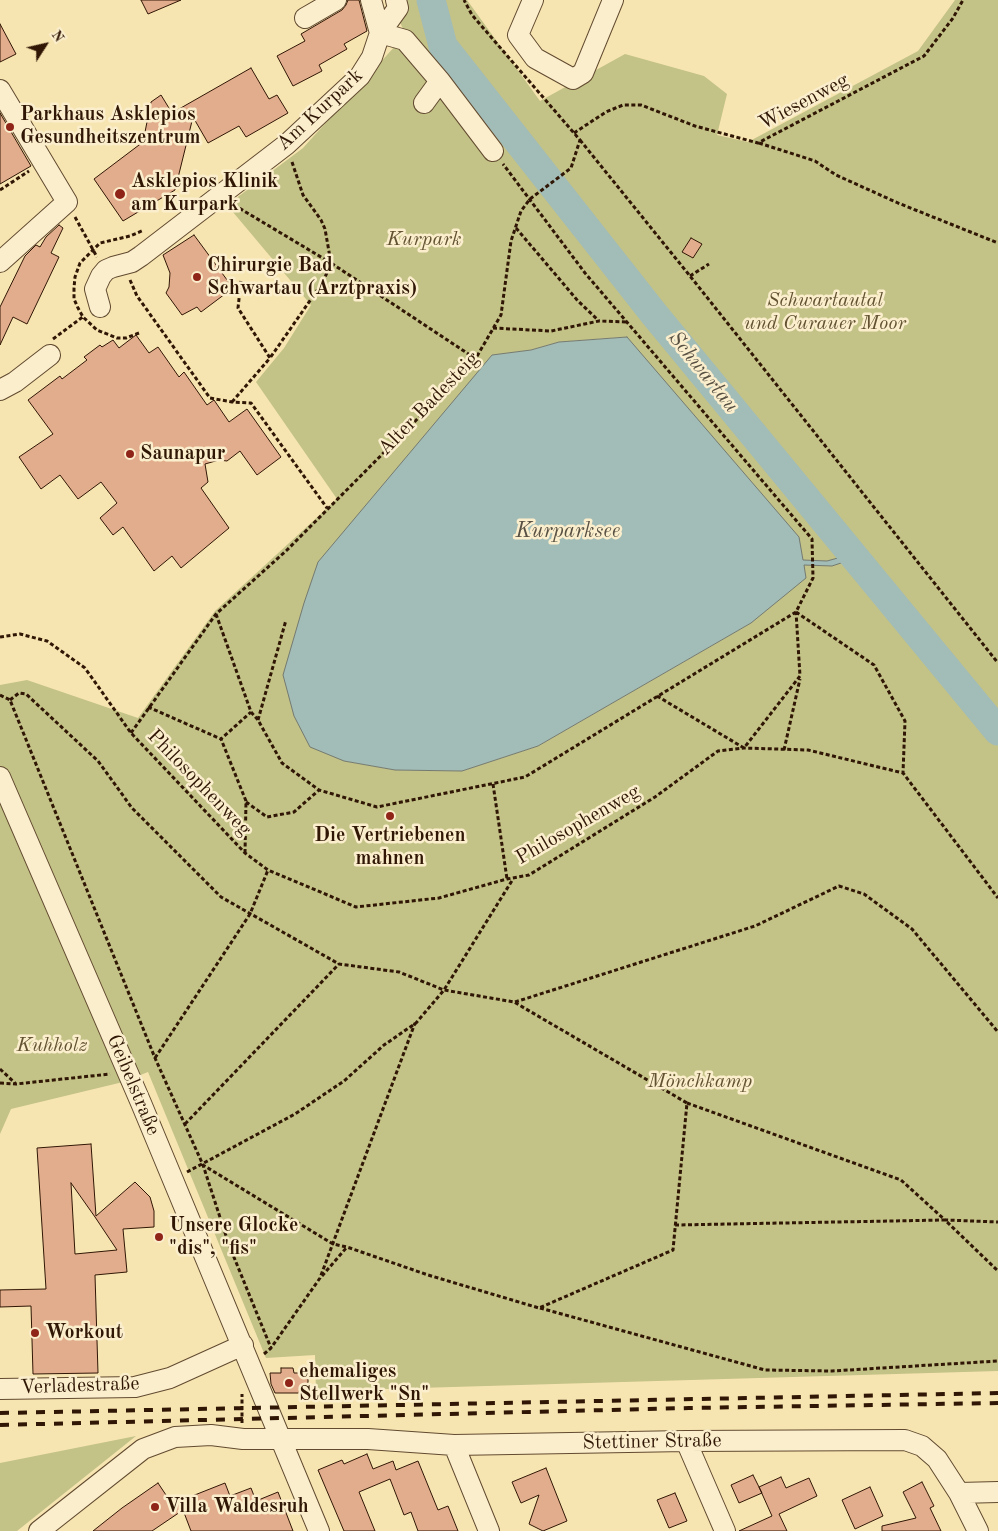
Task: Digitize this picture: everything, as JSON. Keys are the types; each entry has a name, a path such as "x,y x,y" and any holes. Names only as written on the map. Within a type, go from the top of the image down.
{"street":[{"path":"305,18 336,0"},
{"path":"371,0 380,33"},
{"path":"380,33 398,8 396,0"},
{"path":"533,0 518,35 534,58 573,79 583,73 613,0"},
{"path":"380,33 406,40 440,80 493,151"},
{"name":"Am Kurpark","path":"95,310 95,289 97,282 106,270 123,266 141,256 286,144 360,76 372,57 380,33"},
{"path":"424,102 440,80"},
{"path":"0,90 66,202 0,262"},
{"path":"0,390 15,382 50,355"},
{"name":"Geibelstraße","path":"0,777 173,1179 319,1531"},
{"name":"Verladestraße","path":"0,1389 135,1387 170,1378 243,1345"},
{"name":"Stettiner Straße","path":"39,1531 143,1449 175,1437 211,1435 243,1439 368,1439 454,1445 905,1440 922,1446 937,1459 959,1493 978,1531"},
{"path":"686,1441 726,1531"},
{"path":"454,1445 489,1531"},
{"path":"959,1493 998,1492"}],"path":[{"name":"Wiesenweg","path":"580,140 574,132 606,112 623,105 641,105 695,126 758,143 924,56 953,18 963,0"},
{"path":"530,199 570,168 580,140"},
{"path":"580,140 998,663"},
{"path":"758,143 815,161 836,175 898,203 998,243"},
{"path":"232,402 270,358 323,282 331,263 325,229 321,220 303,195 286,144"},
{"path":"493,151 585,273 812,539 813,578 796,612 800,676 784,750"},
{"path":"0,190 43,162"},
{"path":"218,196 331,263 476,359"},
{"name":"Alter Badesteig","path":"131,733 216,614 287,550 476,359 501,315 511,241 521,211 530,199"},
{"path":"66,202 96,256"},
{"path":"516,228 578,301 599,321"},
{"path":"690,276 709,264"},
{"path":"123,266 137,296 210,398 251,403 328,508"},
{"path":"241,281 238,308 270,358"},
{"path":"50,355 44,346 95,310"},
{"path":"493,328 552,332 599,321 627,322"},
{"path":"216,614 250,712 258,720 282,763 319,790 377,807 525,777 796,612"},
{"path":"796,612 874,665 905,722 903,773 998,898"},
{"path":"258,720 286,620"},
{"name":"Philosophenweg","path":"0,637 20,634 47,642 85,668 131,733 245,853 268,870 356,907 439,898 507,879 529,875 655,797 718,752 744,748 808,750 903,773"},
{"path":"656,696 744,748 800,676"},
{"path":"10,700 19,693 26,694 98,761 132,808 214,890 250,914 339,964 399,972 444,990 514,1002 687,1104 901,1180 998,1271"},
{"path":"0,695 10,700 155,1058 203,1165 229,1245 271,1348"},
{"path":"148,707 221,739 246,801 245,853"},
{"path":"221,739 250,712"},
{"path":"493,784 507,879"},
{"path":"246,801 267,817 294,812 319,790"},
{"path":"155,1058 250,914 268,870"},
{"path":"173,1179 203,1165 303,1109 344,1081 384,1046 416,1023 444,990 513,879"},
{"path":"514,1002 756,926 839,886 864,894 912,929 998,1032"},
{"path":"185,1124 339,964"},
{"path":"320,1278 416,1023"},
{"path":"0,1069 16,1084"},
{"path":"0,1083 16,1084 128,1073"},
{"path":"539,1308 672,1250 687,1104"},
{"path":"203,1165 333,1244 539,1308 765,1370 832,1371 998,1361"},
{"path":"675,1225 945,1220 998,1222"},
{"path":"258,1360 271,1348 320,1278 347,1247"},
{"path":"242,1386 243,1439"}],"green space":[{"path":"390,0 467,0 540,101 625,54 704,76 727,94 717,135 748,142 918,51 955,0 998,0 998,1371 316,1391 315,1355 266,1358 148,1072 123,1082 11,1109 0,1134 0,685 27,680 138,718 215,611 337,499 256,382 284,348 311,305 227,205 303,148 396,45 403,29","holes":["624,337 751,623 538,746 462,771 395,770 344,761 492,355 531,350 559,342"]},
{"path":"136,1436 17,1531 0,1531 0,1463"}],"water":[{"name":"Kurparksee","path":"627,337 799,537 803,560 827,561 852,554 856,558 832,566 804,565 806,578 751,623 538,746 462,771 395,770 344,761 310,747 294,716 283,675 318,562 492,355 531,350 559,342"}],"building":[{"path":"141,0 181,0 148,14"},
{"path":"348,0 359,0 367,31 344,44 347,49 319,65 322,71 293,86 277,56 305,41 301,34 342,10"},
{"path":"0,24 16,54 0,62"},
{"path":"251,68 269,99 277,95 288,113 246,137 239,126 208,143 193,117 175,190 123,221 94,179 143,142 151,102 161,95 172,113"},
{"path":"0,113 31,166 0,184"},
{"path":"59,225 63,228 51,253 59,257 27,324 13,317 0,345 0,307 25,256 36,245 40,247 46,237"},
{"name":"Chirurgie Bad Schwartau (Arztpraxis)","path":"194,235 233,288 201,312 197,307 182,315 166,293 169,287 170,273 163,255"},
{"path":"691,238 702,244 693,258 682,252"},
{"name":"Saunapur","path":"136,335 149,353 158,347 179,377 184,372 207,405 214,400 229,422 247,409 281,457 257,475 240,451 227,461 219,460 205,464 208,482 201,488 229,528 181,568 172,556 154,571 123,527 113,535 100,518 117,503 101,482 78,499 60,475 41,489 19,457 53,434 28,400 60,376 62,379 87,360 84,357 100,345 102,347 113,340 119,348"},
{"path":"91,1144 96,1216 135,1182 150,1197 154,1211 154,1227 123,1229 127,1272 95,1275 98,1373 33,1374 31,1306 0,1307 0,1290 46,1289 37,1148","holes":["71,1183 117,1250 75,1254"]},
{"name":"ehemaliges Stellwerk \"Sn\"","path":"281,1368 293,1368 294,1373 308,1373 308,1393 275,1393 271,1384 270,1373 281,1373"},
{"path":"367,1454 373,1469 393,1461 396,1470 418,1461 438,1510 448,1506 458,1531 418,1531 411,1512 404,1515 390,1479 359,1492 375,1531 344,1531 318,1470 342,1460 344,1464"},
{"path":"546,1468 567,1521 543,1531 529,1524 539,1495 521,1503 512,1482"},
{"path":"753,1475 762,1493 739,1503 731,1485"},
{"path":"781,1477 786,1488 809,1478 817,1496 779,1514 787,1531 739,1531 772,1516 759,1487"},
{"path":"922,1482 934,1506 930,1508 941,1531 882,1531 882,1526 916,1518 903,1492"},
{"path":"158,1483 172,1504 225,1483 230,1496 251,1488 256,1501 278,1492 293,1531 191,1531 183,1510 152,1531 93,1531"},
{"path":"870,1487 883,1516 855,1529 842,1500"},
{"path":"675,1493 687,1521 669,1528 657,1500"}],"waterway":[{"name":"Schwartau","path":"431,0 443,46 654,314 998,731"}],"railway":[{"path":"0,1413 998,1393"},
{"path":"0,1425 689,1408 998,1403"}],"place":[{"name":"Parkhaus Asklepios Gesundheitszentrum","path":"10,127"},
{"name":"Asklepios Klinik am Kurpark","path":"120,194"},
{"name":"Chirurgie Bad Schwartau (Arztpraxis)","path":"197,277"},
{"name":"Saunapur","path":"130,454"},
{"name":"Die Vertriebenen mahnen","path":"390,816"},
{"name":"Unsere Glocke \"dis\", \"fis\"","path":"159,1237"},
{"name":"Workout","path":"35,1333"},
{"name":"ehemaliges Stellwerk \"Sn\"","path":"289,1383"},
{"name":"Villa Waldesruh","path":"155,1507"}],"park label":[{"name":"Kurpark","path":"424,240"},
{"name":"Schwartautal und Curauer Moor","path":"825,312"},
{"name":"Kuhholz","path":"52,1046"},
{"name":"Mönchkamp","path":"700,1082"}]}
